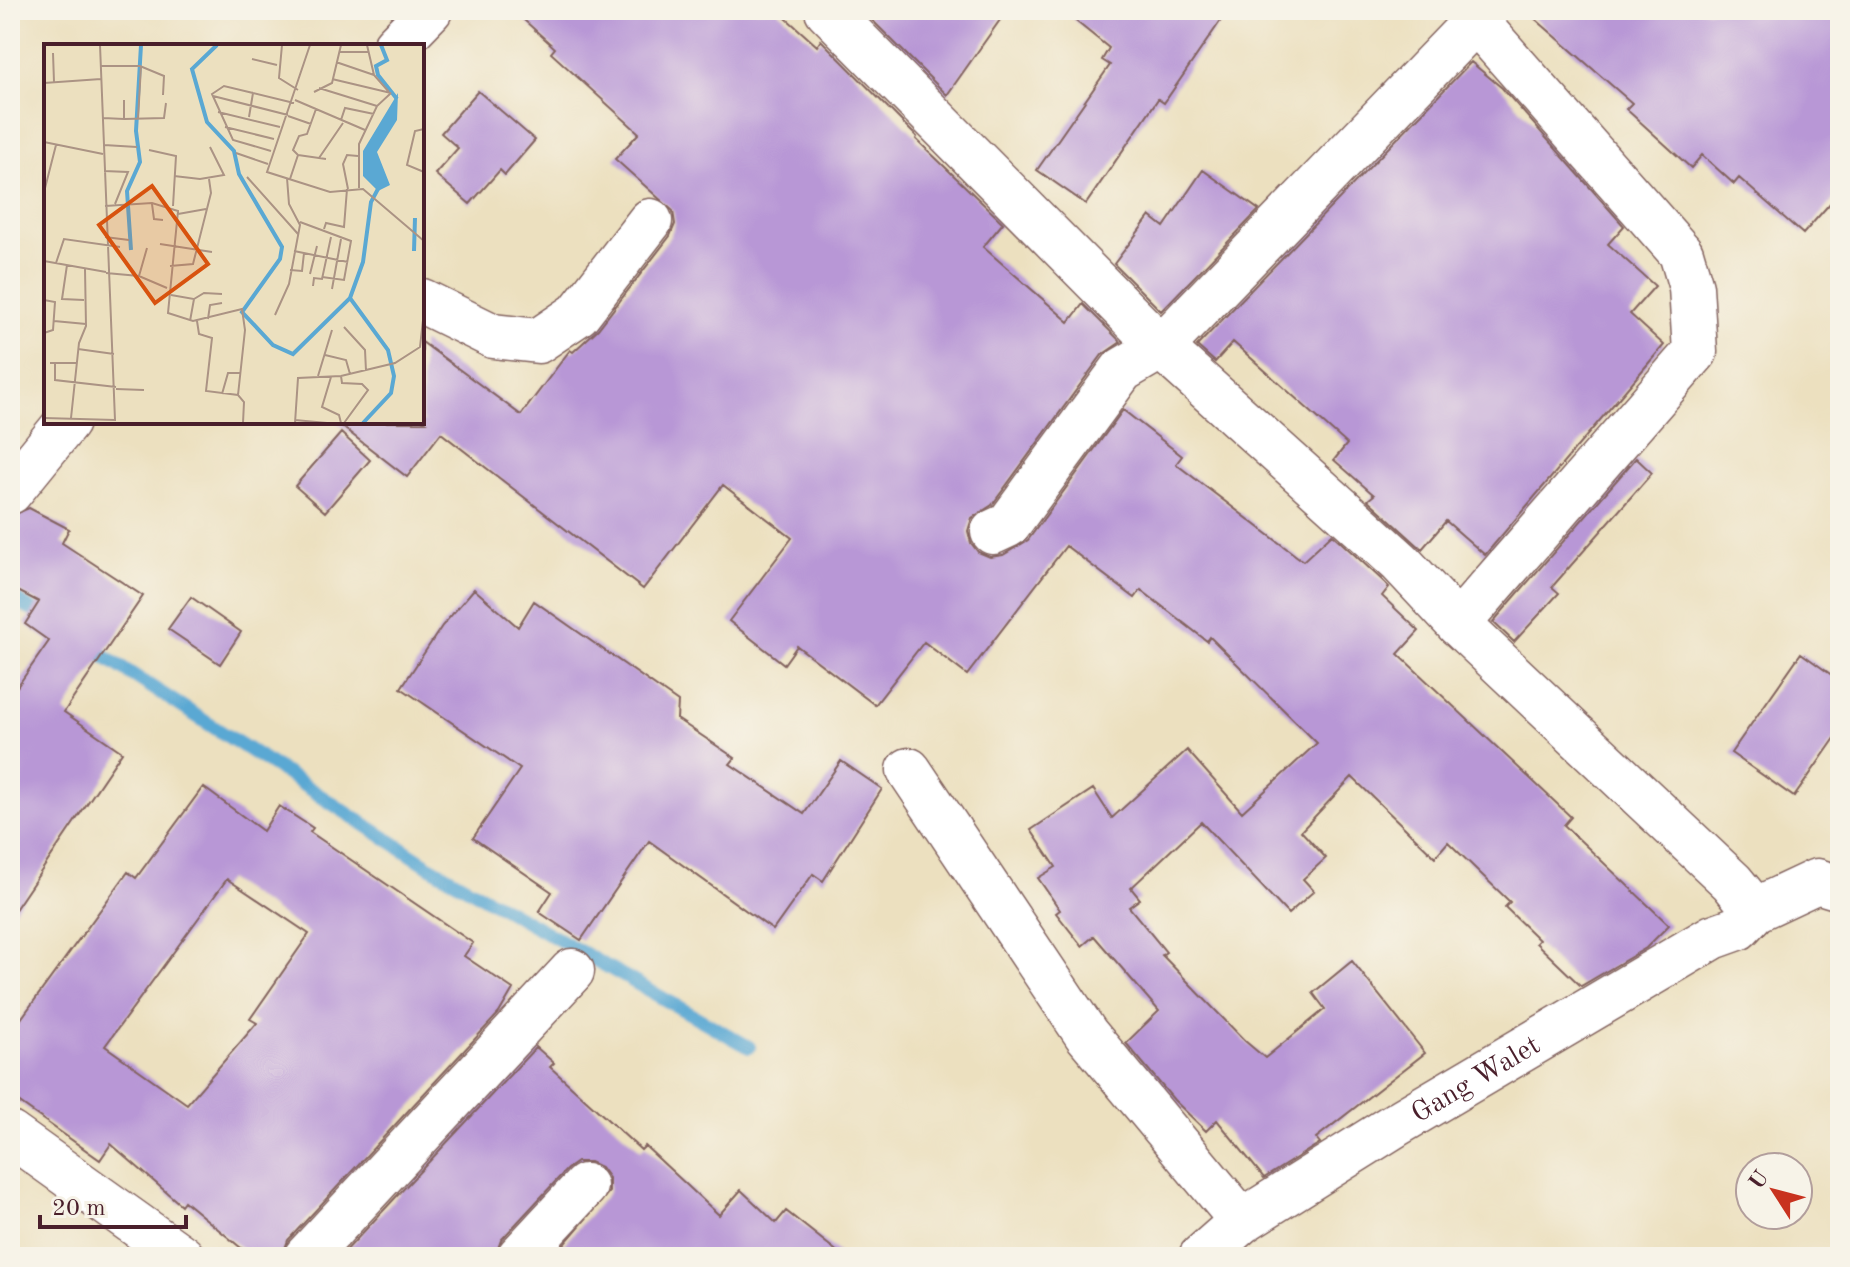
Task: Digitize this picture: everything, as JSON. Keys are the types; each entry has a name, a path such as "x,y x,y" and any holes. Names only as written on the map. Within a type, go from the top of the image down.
{"street":[{"path":"397,44 430,10"},
{"path":"827,10 1161,347 1400,562 1458,624 1732,882 1755,910"},
{"path":"993,532 1008,525 1122,370 1161,347 1475,14 1681,253 1691,287 1695,352 1458,624"},
{"path":"424,302 493,336 538,341 578,314 650,221"},
{"path":"10,492 65,424"},
{"path":"909,770 1086,1034 1242,1221"},
{"name":"Gang Walet","path":"1201,1257 1242,1221 1395,1125 1713,937 1738,928 1755,910 1817,881 1840,888"},
{"path":"306,1257 572,971"},
{"path":"10,1134 182,1257"},
{"path":"519,1257 585,1186"}],"building":[{"path":"513,10 777,10 817,46 821,40 916,139 1003,223 983,247 1069,322 1083,304 1121,342 1102,355 992,505 972,518 968,531 971,543 978,552 990,557 1003,555 1028,540 1123,410 1182,456 1176,464 1303,561 1332,534 1382,580 1389,587 1382,596 1419,631 1398,654 1571,817 1564,825 1669,925 1646,948 1581,986 1536,943 1539,940 1505,907 1510,902 1448,842 1435,857 1352,777 1301,831 1326,858 1303,879 1314,891 1288,914 1201,822 1131,888 1140,899 1129,907 1166,952 1162,955 1245,1041 1265,1058 1325,1009 1313,993 1352,961 1425,1053 1316,1138 1320,1143 1264,1178 1217,1120 1206,1131 1174,1100 1126,1043 1159,1011 1094,936 1082,946 1056,913 1060,910 1038,878 1056,867 1031,830 1093,789 1112,818 1187,750 1242,812 1317,743 1210,637 1207,641 1141,590 1135,598 1066,546 967,675 924,642 875,705 797,646 784,664 729,621 792,538 723,485 643,589 441,433 407,477 339,424 424,424 424,343 521,415 570,350 573,352 598,329 670,236 675,224 673,211 615,159 639,133 551,53 555,48"},
{"path":"862,10 1007,10 947,95"},
{"path":"1062,10 1228,10 1164,103 1158,99 1086,204 1037,170 1110,65 1102,60 1109,48"},
{"path":"1525,10 1840,10 1840,192 1803,234 1739,178 1734,184 1702,155 1691,168 1626,109 1632,103"},
{"path":"1471,62 1502,88 1624,226 1608,244 1655,286 1630,314 1664,345 1485,555 1446,521 1422,549 1368,500 1374,495 1334,460 1347,444 1233,342 1215,362 1197,346"},
{"path":"478,91 535,140 505,175 500,170 470,204 435,174 458,148 441,133"},
{"path":"1203,170 1259,210 1161,311 1114,264 1150,216 1164,227"},
{"path":"341,433 370,460 325,512 295,486"},
{"path":"1636,458 1652,473 1552,587 1559,593 1514,642 1493,622"},
{"path":"29,508 69,529 62,543 143,596 64,712 122,752 10,917 10,697 49,641 25,624 39,602 10,587 10,516"},
{"path":"474,589 518,627 534,601 678,702 677,719 735,758 730,764 804,814 841,761 882,789 823,881 813,874 773,930 649,841 581,940 539,912 552,892 473,838 520,769 401,688 442,626"},
{"path":"191,597 241,632 220,664 168,629"},
{"path":"1801,653 1840,681 1840,731 1794,797 1731,753"},
{"path":"203,787 263,831 279,806 313,828 310,832 473,943 464,956 513,989 499,1013 288,1240 282,1257 252,1257 184,1201 181,1205 111,1144 100,1160 10,1096 10,1034 128,872 136,878","holes":["227,879 309,934 250,1019 257,1023 187,1104 105,1046"]},
{"path":"536,1047 554,1063 550,1067 641,1150 645,1146 719,1215 741,1190 776,1223 786,1211 844,1257 553,1257 609,1192 609,1178 601,1167 590,1162 577,1162 501,1240 495,1257 340,1257"}],"waterway":[{"path":"10,596 47,619"},
{"path":"88,646 429,866 749,1047"}]}
